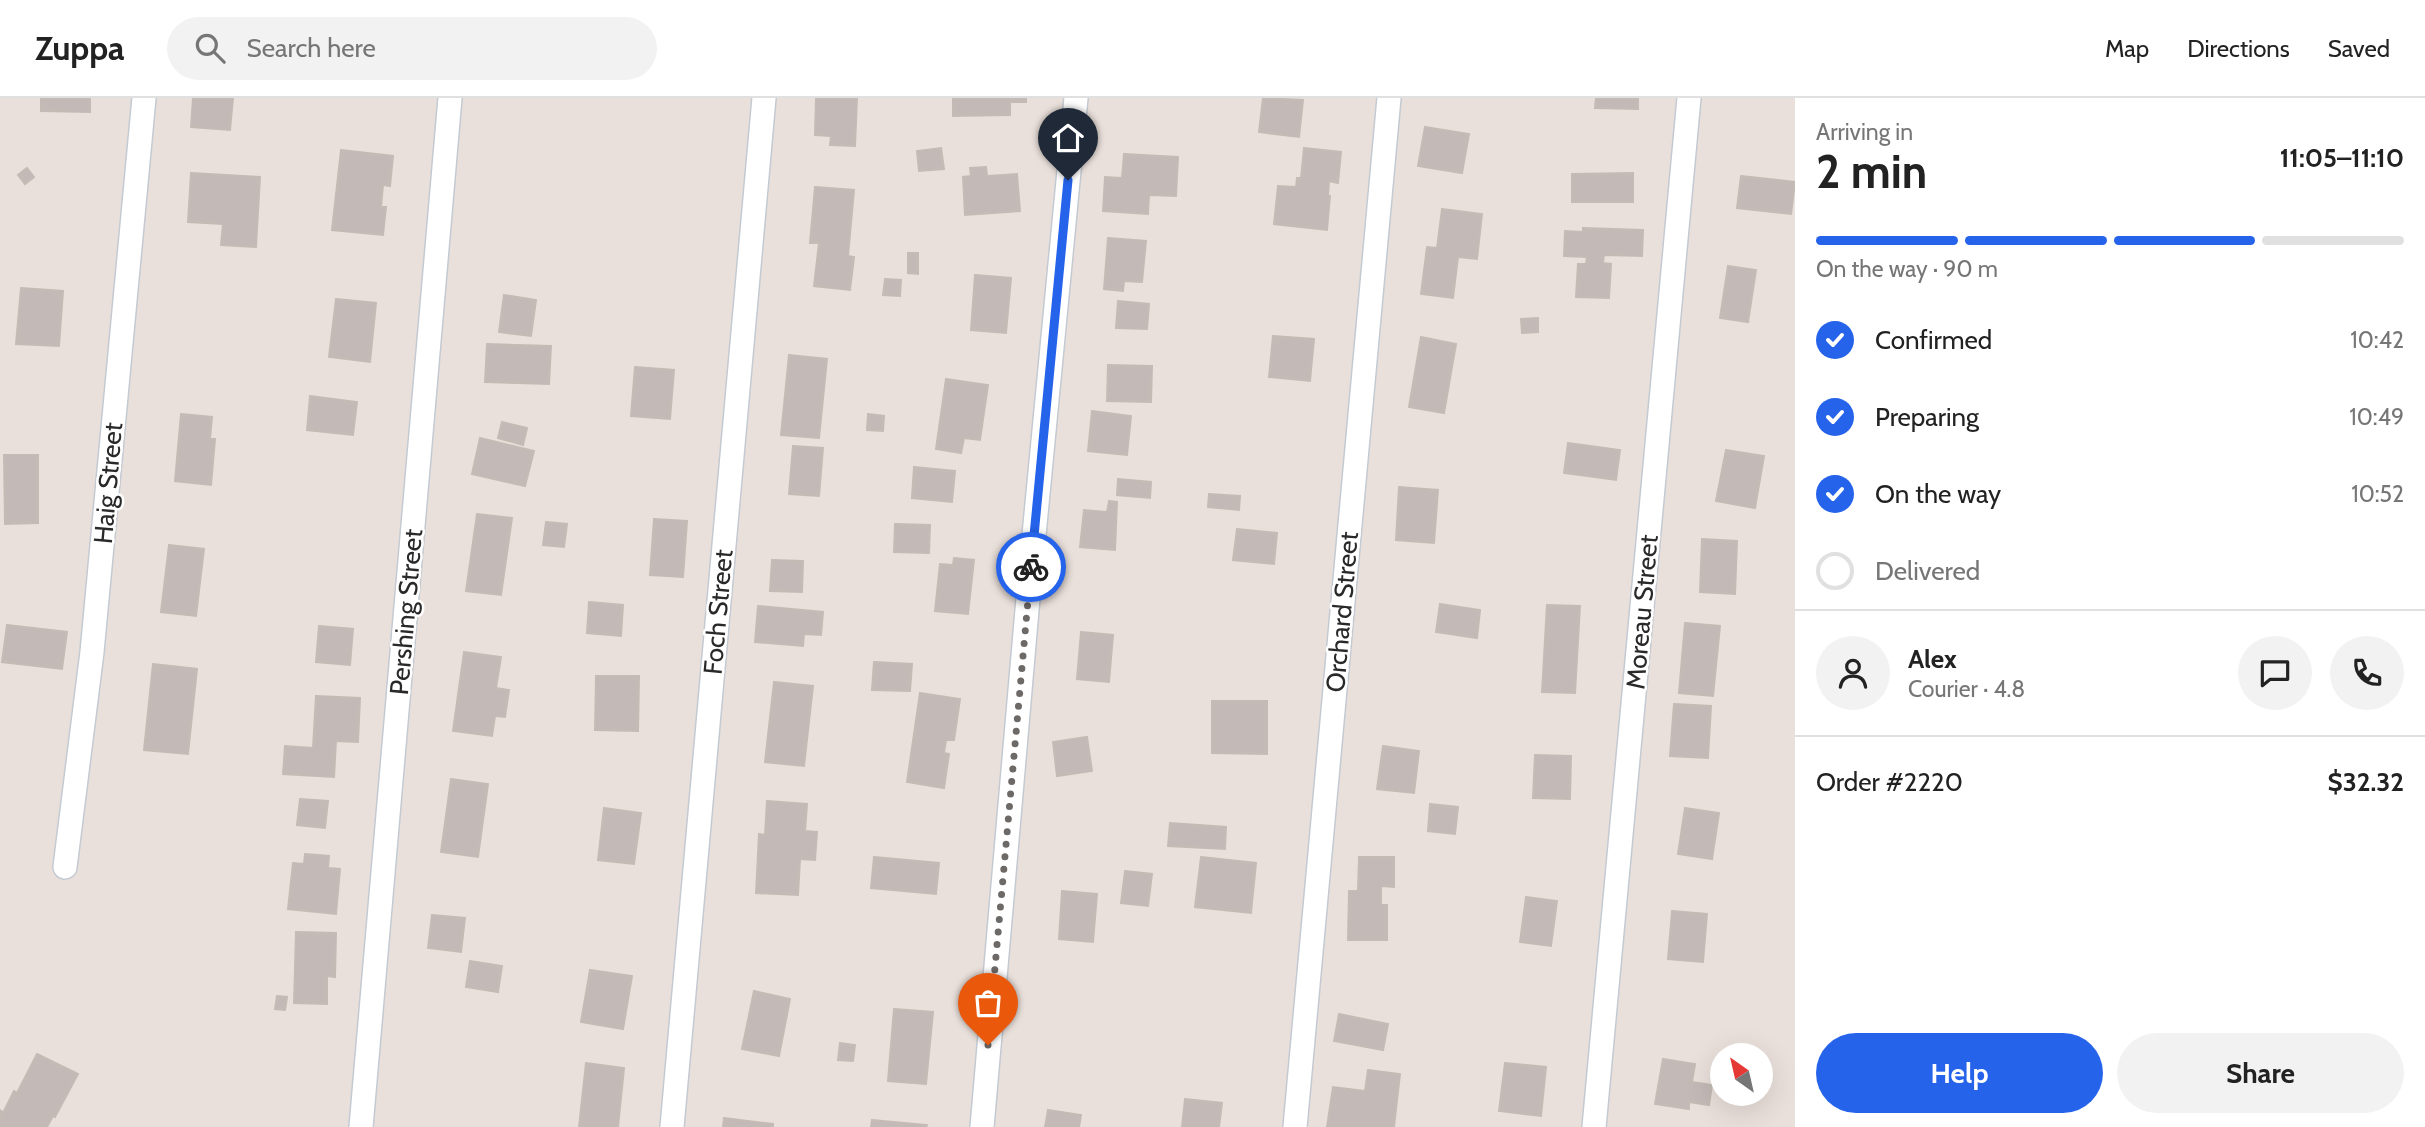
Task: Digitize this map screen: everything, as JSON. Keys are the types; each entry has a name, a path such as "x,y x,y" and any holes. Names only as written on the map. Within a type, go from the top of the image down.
{"street":[{"name":"Haig Street","path":"65,867 92,652 144,98"},
{"name":"Pershing Street","path":"361,1127 450,98"},
{"name":"Foch Street","path":"672,1127 764,98"},
{"path":"982,1127 1029,587 1076,98"},
{"name":"Orchard Street","path":"1295,1127 1389,98"},
{"name":"Moreau Street","path":"1594,1127 1689,98"}],"building":[{"path":"41,98 90,98 90,112 41,111"},
{"path":"193,98 233,98 230,130 191,127"},
{"path":"816,98 857,98 855,146 830,145 831,136 815,135"},
{"path":"953,98 1026,98 1026,102 1010,102 1010,115 953,116"},
{"path":"1263,98 1303,100 1299,137 1259,132"},
{"path":"1596,98 1638,98 1638,109 1595,108"},
{"path":"1425,127 1469,134 1462,173 1418,166"},
{"path":"941,148 944,169 919,171 917,151"},
{"path":"1304,148 1341,152 1338,183 1329,181 1327,230 1274,224 1278,186 1296,187 1297,178 1301,178"},
{"path":"341,150 393,156 390,186 383,185 381,207 386,207 383,235 332,230"},
{"path":"1124,154 1178,157 1176,196 1149,195 1148,214 1103,211 1105,177 1122,178"},
{"path":"986,167 987,176 1017,174 1020,211 965,215 963,177 971,176 970,168"},
{"path":"27,168 34,177 25,184 18,175"},
{"path":"191,173 260,177 256,247 221,245 223,224 188,222"},
{"path":"1633,173 1633,202 1572,202 1572,174"},
{"path":"1741,176 1795,182 1791,214 1737,208"},
{"path":"815,187 854,190 848,256 854,257 850,290 814,286 819,243 810,243"},
{"path":"1442,209 1482,214 1477,259 1458,257 1453,298 1421,294 1427,247 1437,248"},
{"path":"1583,228 1643,230 1642,256 1604,255 1603,263 1611,264 1609,298 1576,297 1578,264 1586,264 1587,257 1564,256 1565,231 1583,232"},
{"path":"1108,238 1146,241 1142,282 1124,281 1123,291 1104,289"},
{"path":"908,253 918,253 918,274 908,273"},
{"path":"1728,266 1756,270 1748,322 1720,318"},
{"path":"975,275 1011,278 1006,333 971,330"},
{"path":"885,279 901,280 900,296 883,295"},
{"path":"21,288 63,291 59,346 16,344"},
{"path":"504,295 536,300 531,336 499,332"},
{"path":"336,299 376,303 370,362 329,357"},
{"path":"1118,301 1149,304 1147,329 1116,328"},
{"path":"1538,318 1538,332 1522,333 1521,319"},
{"path":"1273,336 1314,339 1310,381 1269,377"},
{"path":"1421,337 1456,344 1444,413 1409,407"},
{"path":"487,344 551,346 549,384 485,382"},
{"path":"789,355 827,359 819,438 781,435"},
{"path":"1108,365 1152,366 1151,402 1107,401"},
{"path":"635,367 674,370 670,419 631,416"},
{"path":"946,379 988,385 980,440 964,438 961,453 936,449"},
{"path":"310,396 357,402 353,435 307,430"},
{"path":"1092,411 1131,416 1127,455 1088,451"},
{"path":"181,414 212,417 210,439 215,439 211,485 175,481"},
{"path":"868,414 884,416 883,431 867,430"},
{"path":"502,422 527,428 523,445 498,438"},
{"path":"480,438 534,451 525,486 472,474"},
{"path":"1568,443 1620,450 1616,480 1564,473"},
{"path":"793,446 823,448 819,496 789,494"},
{"path":"1726,450 1764,456 1755,508 1716,501"},
{"path":"4,455 38,455 38,523 5,524"},
{"path":"914,467 955,471 952,502 912,498"},
{"path":"1118,479 1151,482 1150,498 1117,495"},
{"path":"1399,487 1438,490 1434,543 1396,540"},
{"path":"1209,494 1240,496 1239,510 1208,507"},
{"path":"1109,501 1117,502 1115,550 1080,547 1084,510 1107,512"},
{"path":"477,514 512,518 501,595 466,591"},
{"path":"654,519 687,521 683,577 650,575"},
{"path":"546,522 567,524 564,547 543,545"},
{"path":"895,524 930,525 929,553 894,552"},
{"path":"1237,529 1277,533 1274,564 1233,560"},
{"path":"1702,539 1737,541 1735,594 1700,592"},
{"path":"169,545 204,549 196,616 161,612"},
{"path":"954,558 974,560 968,614 935,611 940,564 953,565"},
{"path":"772,560 803,561 802,592 770,591"},
{"path":"589,602 623,605 621,636 587,633"},
{"path":"1440,604 1480,610 1477,638 1436,632"},
{"path":"1547,605 1580,606 1575,693 1542,692"},
{"path":"758,606 823,612 821,635 804,634 803,646 755,642"},
{"path":"1685,623 1720,626 1713,696 1679,693"},
{"path":"7,625 67,632 62,669 2,662"},
{"path":"319,626 353,629 350,665 316,662"},
{"path":"1081,632 1113,635 1109,682 1077,679"},
{"path":"464,652 501,657 496,688 509,690 505,717 495,716 492,736 453,731"},
{"path":"874,662 912,664 910,691 872,690"},
{"path":"153,664 197,669 188,754 144,750"},
{"path":"596,676 639,676 638,731 595,730"},
{"path":"774,682 813,686 804,766 765,762"},
{"path":"920,693 960,699 954,740 946,740 944,753 949,754 944,788 907,782"},
{"path":"316,696 360,698 358,742 336,741 334,777 283,774 285,746 313,748"},
{"path":"1212,701 1267,701 1267,754 1212,753"},
{"path":"1674,704 1711,706 1708,758 1670,756"},
{"path":"1087,737 1092,771 1057,776 1053,742"},
{"path":"1383,746 1419,751 1414,793 1377,789"},
{"path":"1535,755 1571,756 1570,799 1533,798"},
{"path":"451,779 488,784 478,857 441,852"},
{"path":"300,799 328,801 325,828 297,825"},
{"path":"767,801 807,804 805,831 817,832 815,860 800,859 798,895 756,893 759,834 765,835"},
{"path":"1430,804 1458,807 1455,834 1428,831"},
{"path":"604,808 641,813 634,864 598,860"},
{"path":"1685,808 1719,813 1712,859 1678,854"},
{"path":"1170,823 1226,827 1225,849 1168,846"},
{"path":"305,854 329,856 328,868 340,869 336,914 288,909 293,863 304,864"},
{"path":"874,857 939,863 936,894 871,888"},
{"path":"1201,857 1256,863 1251,913 1195,907"},
{"path":"1359,857 1394,857 1394,887 1381,886 1381,905 1387,905 1387,940 1348,940 1349,891 1358,891"},
{"path":"1125,871 1152,874 1148,906 1121,903"},
{"path":"1062,891 1097,894 1093,942 1059,939"},
{"path":"1526,897 1557,901 1551,946 1520,942"},
{"path":"1672,911 1707,914 1703,962 1668,959"},
{"path":"432,915 465,918 461,952 428,948"},
{"path":"296,932 336,933 335,977 327,976 327,1004 294,1003"},
{"path":"470,961 502,966 498,992 466,987"},
{"path":"590,970 632,976 623,1029 581,1022"},
{"path":"754,991 790,999 779,1056 742,1049"},
{"path":"277,996 287,997 285,1010 275,1009"},
{"path":"894,1009 933,1012 926,1084 888,1081"},
{"path":"1339,1014 1388,1024 1383,1050 1334,1041"},
{"path":"840,1043 855,1045 853,1061 838,1060"},
{"path":"37,1054 78,1074 47,1127 0,1127 1,1111 3,1113 14,1091 17,1093"},
{"path":"1663,1059 1695,1064 1692,1082 1710,1085 1709,1105 1689,1102 1689,1109 1655,1104"},
{"path":"586,1063 624,1068 618,1127 579,1127"},
{"path":"1505,1063 1546,1067 1541,1116 1499,1111"},
{"path":"1368,1070 1400,1074 1394,1127 1327,1127 1333,1087 1365,1091"},
{"path":"1185,1099 1222,1103 1219,1127 1182,1127"},
{"path":"1048,1110 1081,1115 1079,1127 1045,1127"},
{"path":"724,1118 773,1124 773,1127 723,1127"},
{"path":"872,1120 927,1125 871,1127"}],"way so far":[{"path":"988,1045 1031,567"}],"route":[{"path":"1031,567 1068,180"}]}
